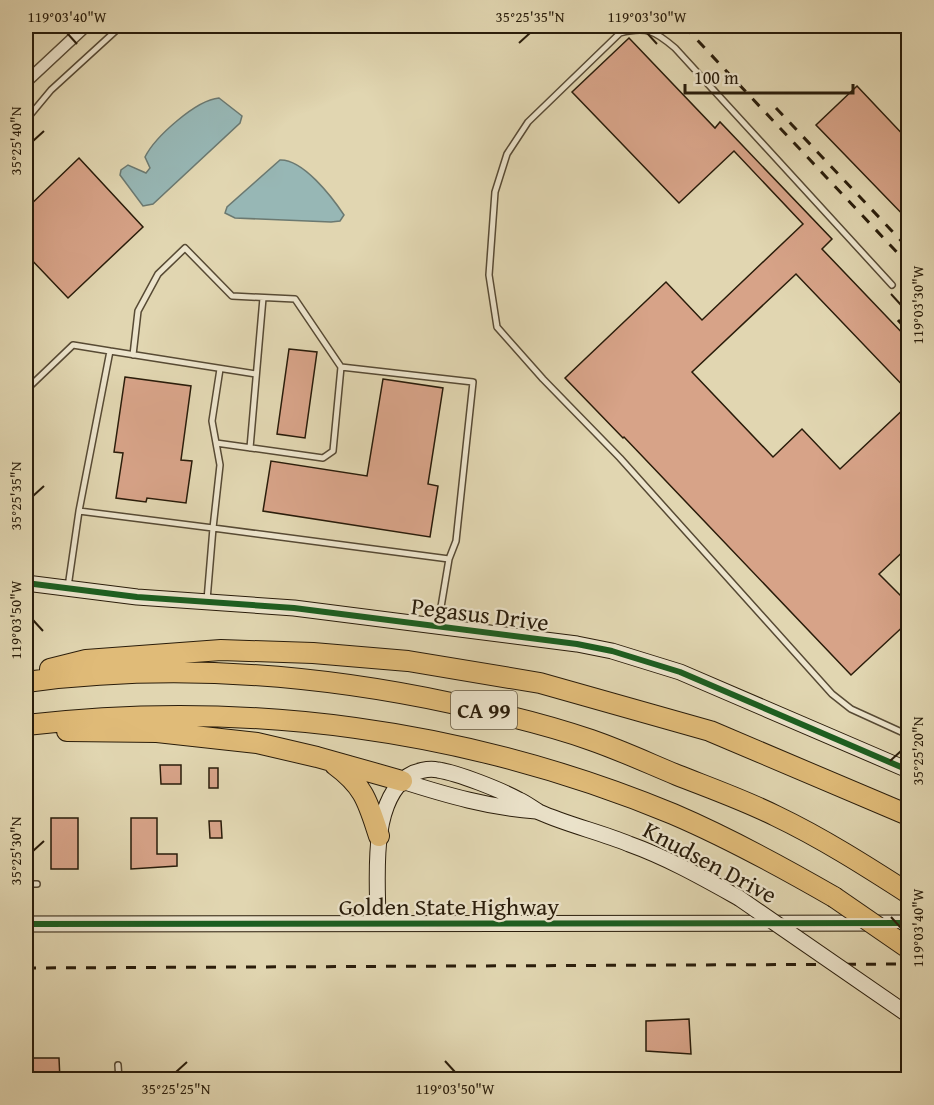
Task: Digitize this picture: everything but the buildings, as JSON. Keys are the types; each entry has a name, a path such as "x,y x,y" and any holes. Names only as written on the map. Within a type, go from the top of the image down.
{"highway":[{"path":"26,676 86,660 221,650 313,653 408,661 540,683 710,731 909,814"},
{"name":"CA 99","path":"26,682 154,673 239,673 352,684 506,715 590,740 775,815 841,851 908,893"},
{"name":"CA 99","path":"26,725 72,719 155,715 240,716 326,723 444,742 541,767 674,814 743,846 834,897 909,948"},
{"path":"26,730 157,732 257,743 402,781"},
{"path":"328,760 350,777 365,794 379,836"}],"street":[{"path":"27,77 73,30 86,26"},
{"name":"Pegasus Drive","path":"26,583 137,597 294,608 577,644 647,660 680,672 909,770"},
{"name":"Knudsen Drive","path":"402,781 423,770 452,773 518,799 538,811 654,853 739,898 908,1014"},
{"path":"378,923 379,836 387,805 402,781"},
{"name":"Knudsen Drive","path":"402,781 490,805 513,810 538,811"},
{"name":"Golden State Highway","path":"26,924 909,923"}],"lane":[{"path":"26,120 51,90 121,26"},
{"path":"892,285 675,48 659,35 646,29 634,29 620,33 528,122 507,154 495,192 489,275 497,327 543,379 620,458 832,694 851,709 909,735"},
{"path":"133,356 138,311 158,274 186,248 232,296 295,299 341,367 333,451 323,458 216,443"},
{"path":"249,448 263,298"},
{"path":"26,390 73,345 256,374"},
{"path":"68,589 110,351"},
{"path":"341,367 473,382 456,541 449,559 438,627"},
{"path":"207,602 220,465 212,421 220,369"},
{"path":"80,511 449,559"},
{"path":"26,884 37,884"},
{"path":"118,1065 119,1080"}],"water":[{"path":"219,98 242,116 240,123 153,204 143,206 120,175 121,170 128,165 146,173 150,168 145,157 167,130 199,105"},
{"path":"280,160 289,161 298,166 316,180 344,215 340,221 235,218 225,213 227,207"}],"railway":[{"path":"684,26 908,264"},
{"path":"776,108 908,248"},
{"path":"898,320 908,331"},
{"path":"26,968 908,964"}],"cycle path":[{"path":"26,583 137,597 294,608 577,644 612,651 680,672 908,770"},
{"path":"26,924 908,923"}]}
